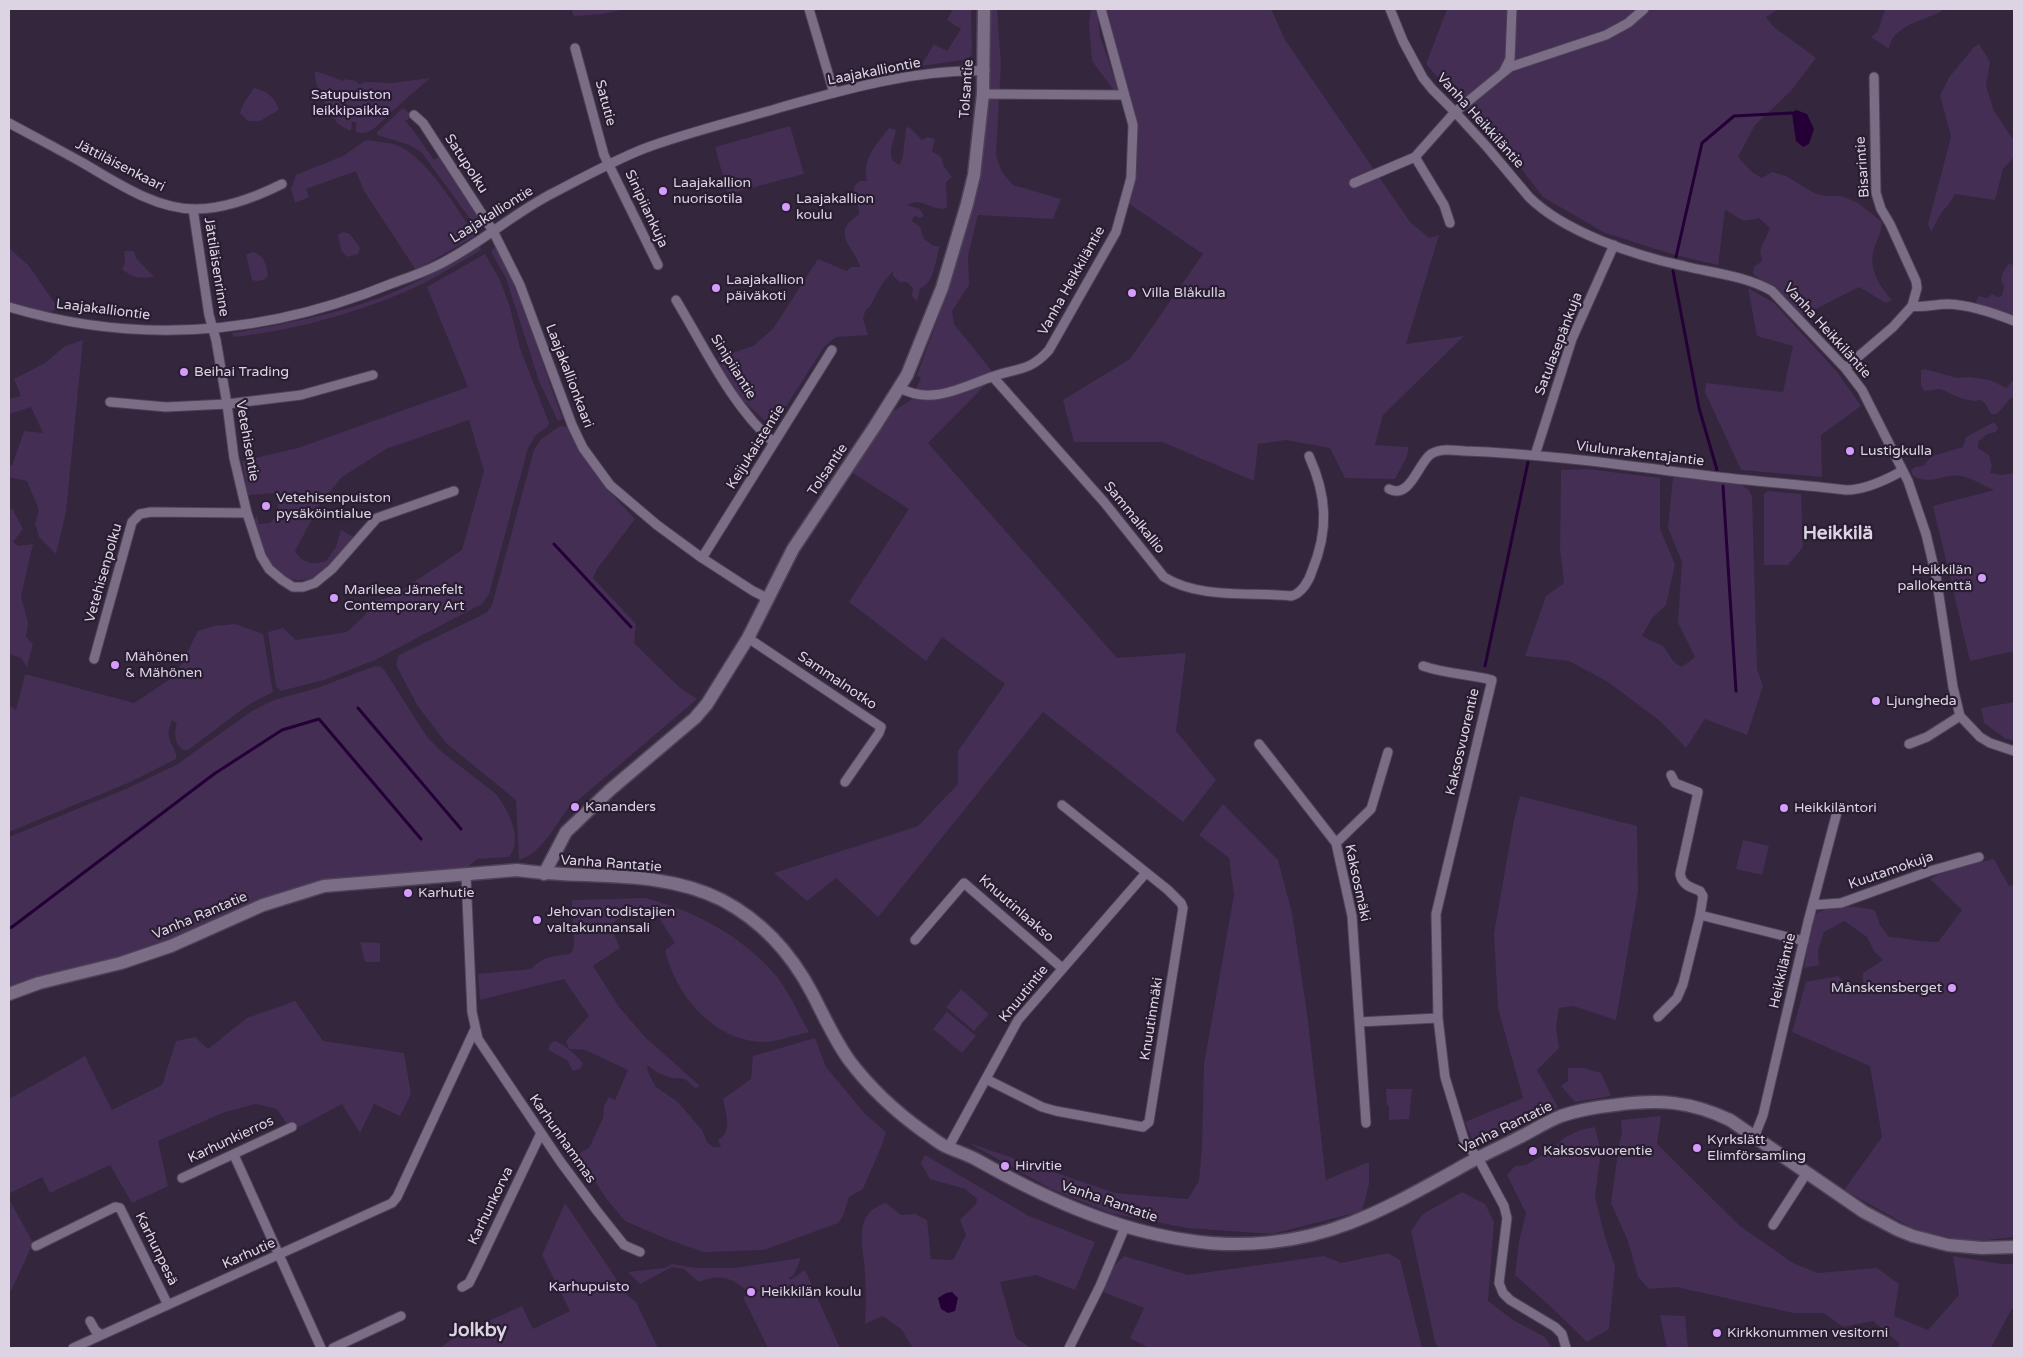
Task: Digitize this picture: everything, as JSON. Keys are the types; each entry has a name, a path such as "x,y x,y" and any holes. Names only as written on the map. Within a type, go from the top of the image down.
{"main road":[{"name":"Tolsantie","path":"544,874 566,832 610,790 694,718 707,704 748,638 793,548 900,388 914,361 927,329 957,238 974,175 985,71 984,9"},
{"name":"Vanha Rantatie","path":"9,994 39,983 106,968 140,957 171,946 263,905 316,888 349,883 466,876 517,878 544,874 624,877 669,883 715,897 750,917 771,935 797,967 830,1028 861,1075 910,1122 948,1148 970,1156 1000,1174 1074,1208 1126,1227 1173,1238 1218,1244 1243,1244 1298,1238 1349,1224 1385,1208 1561,1116 1586,1109 1650,1101 1688,1104 1708,1110 1730,1120 1755,1135 1806,1174 1864,1212 1913,1236 1929,1241 1965,1247 2014,1248"}],"street":[{"path":"809,9 834,93"},
{"name":"Vanha Heikkiläntie","path":"900,388 909,393 926,396 962,390 993,376 1028,368 1041,359 1116,232 1131,178 1133,125 1101,9"},
{"name":"Vanha Heikkiläntie","path":"1390,9 1403,41 1423,78 1535,203 1566,224 1655,260 1738,278 1765,287 1772,291 1845,368 1862,390 1908,481 1926,534 1936,576 1953,687 1960,716"},
{"path":"1504,71 1510,59 1512,9"},
{"path":"1354,183 1415,157 1455,112 1504,71 1523,62 1606,35 1628,23 1644,9"},
{"name":"Satutie","path":"575,48 604,156 610,164"},
{"name":"Laajakalliontie","path":"9,307 48,317 116,328 153,331 213,330 314,312 375,291 437,266 550,194 610,164 661,143 834,93 901,78 968,70 985,71"},
{"name":"Bisarintie","path":"1874,77 1876,193 1881,209 1890,224 1916,281 1916,296 1912,306"},
{"path":"983,94 1124,95"},
{"name":"Satupolku","path":"414,115 423,123 493,231"},
{"name":"Jättiläisenkaari","path":"9,123 136,192 159,202 193,209 223,206 269,191 282,184"},
{"path":"1415,157 1444,205 1450,223"},
{"name":"Sinipiiankuja","path":"610,164 658,265"},
{"name":"Jättiläisenrinne","path":"193,209 209,315 213,330"},
{"name":"Laajakallionkaari","path":"493,231 520,285 572,425 583,448 610,485 657,526 753,592 767,598"},
{"name":"Satulasepänkuja","path":"1536,455 1572,339 1614,245"},
{"name":"Sinipiiantie","path":"676,300 742,408 758,429 774,442"},
{"path":"1845,368 1892,327 1912,306 1947,304 1967,306 2014,322"},
{"name":"Vetehisentie","path":"213,330 227,404 234,458 247,513 261,556 269,569 287,583 303,587 315,583 332,569 377,518 454,491"},
{"name":"Keijukaistentie","path":"702,558 832,350"},
{"path":"110,402 166,407 227,404 301,395 373,375"},
{"name":"Sammalkallio","path":"993,376 1104,502 1164,577 1177,584 1202,591 1290,596 1296,595 1309,579 1320,552 1324,534 1322,490 1309,456"},
{"name":"Viulunrakentajantie","path":"1389,489 1396,490 1406,487 1415,479 1422,463 1432,453 1448,450 1536,455 1755,482 1846,490 1853,490 1889,479 1902,471"},
{"name":"Vetehisenpolku","path":"94,659 132,522 140,514 151,512 247,513"},
{"name":"Sammalnotko","path":"748,638 881,727 879,733 845,782"},
{"name":"Kaksosvuorentie","path":"1423,666 1449,673 1492,680 1436,914 1438,1018 1445,1077 1465,1143 1478,1158 1504,1206 1507,1218 1499,1282 1503,1293 1510,1300 1555,1327 1562,1334 1566,1348"},
{"path":"1909,744 1926,737 1960,716 1990,743 2014,751"},
{"name":"Kaksosmäki","path":"1259,744 1336,843 1352,916 1366,1123"},
{"path":"1336,843 1372,808 1388,752"},
{"path":"1658,1018 1677,998 1683,984 1703,896 1700,891 1686,886 1681,880 1680,874 1698,792 1676,783 1671,775"},
{"name":"Knuutinmäki","path":"986,1079 1042,1107 1056,1111 1143,1127 1148,1124 1183,908 1181,903 1168,890 1145,874 1062,805"},
{"name":"Heikkiläntie","path":"1755,1135 1763,1114 1837,812"},
{"name":"Kuutamokuja","path":"1813,905 1841,903 1930,871 1979,857"},
{"name":"Knuutintie","path":"948,1148 1018,1020 1145,874"},
{"path":"466,876 472,1012 476,1029"},
{"name":"Knuutinlaakso","path":"915,940 964,883 1062,968"},
{"path":"1700,915 1804,941"},
{"path":"1359,1022 1438,1018"},
{"name":"Karhunhammas","path":"476,1029 482,1046 541,1133 616,1236 624,1245 640,1252"},
{"name":"Karhutie","path":"73,1348 278,1256 395,1200 476,1029"},
{"name":"Karhunkierros","path":"182,1178 292,1126"},
{"name":"Karhunkorva","path":"462,1287 469,1283 541,1133"},
{"path":"234,1155 321,1348"},
{"path":"1773,1225 1806,1174"},
{"name":"Karhunpesä","path":"36,1246 115,1207 120,1208 168,1304"},
{"path":"1069,1348 1100,1286 1126,1227"},
{"path":"333,1348 401,1316"},
{"path":"90,1321 95,1330 101,1334"}],"green space":[{"path":"571,9 626,9 602,14 574,16"},
{"path":"953,9 971,9 972,54 968,59 921,66 934,44 947,51 961,29 947,20"},
{"path":"990,9 997,9 1001,63 996,156 1002,172 1013,185 1061,199 1053,219 978,215 968,256 969,285 952,311 954,324 995,375 928,443 1117,658 1186,653 1176,731 1216,780 1183,822 1043,712 878,917 836,878 807,901 774,873 918,826 958,784 958,751 1005,684 942,637 926,661 849,602 909,509 851,472 892,412 911,400 921,378 917,375 961,251 982,160 988,110"},
{"path":"1091,9 1097,9 1100,36 1123,103 1092,61 1089,23"},
{"path":"1105,9 1271,9 1285,40 1410,222 1429,238 1439,235 1406,344 1464,336 1383,415 1375,445 1409,447 1407,456 1395,479 1345,478 1330,448 1286,440 1258,444 1254,481 1162,442 1074,442 1063,400 1130,359 1203,254 1128,203 1137,146 1137,121 1115,52"},
{"path":"1447,9 1779,9 1766,17 1774,27 1816,58 1791,91 1755,125 1738,157 1752,172 1762,178 1772,172 1786,176 1814,193 1826,196 1842,196 1858,203 1882,222 1872,263 1879,283 1892,300 1886,303 1859,287 1802,316 1787,298 1753,274 1754,267 1762,261 1760,250 1770,228 1759,218 1744,220 1725,210 1718,265 1675,255 1605,233 1543,197 1499,140 1426,64"},
{"path":"1885,9 1943,9 1902,30 1891,41 1889,49 1871,37 1878,31"},
{"path":"1979,44 1990,62 1986,86 1994,111 2014,141 2014,157 2003,169 1995,200 1955,194 1941,213 1931,232 1928,224 1951,137 1940,95 1950,76 1974,47"},
{"name":"Satupuiston leikkipaikka","path":"315,71 344,81 345,79 356,81 358,84 365,82 393,83 430,78 389,114 386,111 381,113 386,118 376,127 361,133 356,132 356,122 352,122 351,131 340,125 331,115 316,83"},
{"path":"254,88 270,95 279,110 260,121 248,121 240,113 243,104"},
{"path":"403,108 413,116 405,121 434,160 440,156 482,223 476,227 422,153 410,145 377,135 377,132"},
{"path":"790,126 804,174 728,194 715,147"},
{"path":"909,127 922,140 927,137 935,139 932,151 942,158 943,165 952,177 946,182 947,208 937,208 917,202 907,205 920,209 924,216 920,218 914,216 912,221 920,227 924,239 934,246 940,246 932,276 925,286 920,289 917,302 912,296 913,288 907,282 900,282 893,276 893,271 882,284 869,308 866,309 863,318 868,335 836,337 824,347 778,419 764,420 728,384 720,366 719,357 753,346 773,329 818,259 847,271 851,267 860,267 845,236 847,225 859,214 854,193 855,185 860,181 867,181 866,165 868,159 889,128 896,130 891,148 892,160 900,165 906,128"},
{"path":"366,140 397,145 422,163 442,187 475,236 416,270 364,191 356,171 306,189 309,197 295,203 291,189 296,175 343,156"},
{"path":"343,232 350,234 360,248 358,254 347,257 341,250 338,235"},
{"path":"480,245 481,250 424,283 380,302 331,318 281,330 233,337 232,333 306,319 378,298 424,278"},
{"path":"495,247 506,267 532,331 563,419 558,421 539,381 506,278 492,254 492,250"},
{"path":"9,248 29,266 58,308 49,313 9,302"},
{"path":"124,251 134,251 136,258 154,277 137,277 122,269 125,263"},
{"path":"252,252 260,255 264,260 268,275 263,280 252,280 246,255"},
{"path":"485,254 500,280 510,307 520,348 549,423 547,427 535,436 528,448 489,594 482,604 375,660 324,680 281,691 276,686 268,632 283,628 296,640 347,632 364,616 375,601 393,596 462,550 484,471 469,420 386,449 342,477 320,504 295,551 302,559 312,563 326,561 336,547 341,530 355,538 337,561 324,573 308,580 302,580 292,579 283,575 276,569 265,551 254,522 257,515 259,524 270,523 278,513 277,493 248,495 242,461 298,448 468,387 427,287"},
{"path":"2009,263 2014,266 2014,319 1975,306 1978,296 1987,298 1992,294 1998,297 2002,296 2004,286 2001,281 2003,272"},
{"path":"1748,288 1774,303 1838,373 1861,406 1821,435 1822,477 1741,470 1705,392 1706,383 1783,392 1793,346 1757,336"},
{"path":"83,340 66,512 56,554 39,537 35,523 39,510 27,481 9,477 9,464 12,466 24,431 43,433 31,407 9,414 9,399 21,396 14,379 45,363 65,346"},
{"path":"1925,369 1957,378 1969,377 1990,380 2006,388 2014,379 2014,397 1997,414 1991,414 1985,403 1980,400 1963,399 1940,389 1924,391 1921,385 1921,370"},
{"name":"Heikkilän pallokenttä","path":"1994,422 1998,428 1996,432 1987,434 1978,442 1978,448 1989,455 1992,466 1990,473 2001,475 2014,473 2014,651 1970,661 1933,506 1994,490 1961,476 1949,476 1932,480 1920,479 1913,476 1911,470 1915,467 1923,466 1932,456 1963,447 1966,437"},
{"path":"560,426 567,427 586,460 608,490 635,519 597,569 593,578 636,624 634,643 679,687 697,699 576,802 574,801 543,843 528,856 519,860 516,800 446,743 417,705 396,665 399,655 486,613 492,605 534,450 541,439"},
{"path":"1588,469 1660,478 1660,529 1675,564 1666,605 1652,618 1642,636 1663,646 1674,662 1682,667 1695,657 1678,623 1682,562 1668,528 1673,477 1739,483 1749,490 1752,496 1757,669 1763,686 1747,735 1705,719 1686,748 1660,721 1608,682 1569,661 1525,656 1546,596 1564,583 1560,549 1561,470"},
{"path":"1768,491 1801,494 1803,547 1788,565 1764,565 1764,494"},
{"path":"12,508 23,529 13,542 18,546 33,544 21,596 28,623 26,637 33,644 27,667 21,658 9,654 9,510"},
{"path":"235,624 263,634 273,692 248,705 188,750 183,750 178,745 175,735 177,724 172,720 169,727 169,739 175,751 176,759 128,783 9,832 9,705 16,710 25,674 134,703 175,676 198,631 214,626"},
{"path":"375,666 381,667 385,671 427,737 442,752 501,800 513,825 515,834 513,850 509,857 477,859 464,870 350,877 305,885 264,898 166,942 126,957 38,978 9,988 9,837 128,788 176,765 252,711 274,700 317,688"},
{"path":"2014,702 2014,740 2006,739 1984,723 1981,708"},
{"path":"1520,796 1637,826 1638,891 1616,1020 1573,1006 1559,1008 1556,1027 1559,1048 1537,1070 1558,1107 1547,1114 1478,1142 1473,1141 1465,1122 1523,1098 1498,1008 1494,933"},
{"path":"1223,804 1278,860 1292,913 1307,1013 1326,1180 1369,1162 1369,1184 1362,1211 1272,1234 1187,1228 1110,1213 1051,1189 969,1143 1115,1193 1188,1199 1199,1181 1202,1146 1204,1064 1234,895 1229,858 1199,835"},
{"path":"1743,840 1769,846 1762,875 1736,869"},
{"path":"1994,859 2009,886 2014,885 2014,1237 1969,1242 1914,1229 1844,1190 1882,1137 1870,1066 1792,1032 1806,982 1838,976 1851,988 1863,991 1863,973 1883,960 1874,951 1867,937 1844,921 1824,932 1818,951 1819,965 1804,968 1813,916 1828,909 1843,906 1875,910 1880,925 1889,937 1938,942 1962,910 1930,879 1952,868"},
{"path":"645,898 664,903 701,918 750,950 778,978 809,1032 773,1041 758,1042 735,1037 720,1029 695,1008 676,981 665,950 675,943 656,913 626,913 610,925 620,948 593,966 619,1007 645,1037 700,1086 695,1088 685,1079 672,1078 658,1073 647,1065 648,1072 656,1087 678,1102 702,1130 707,1142 713,1147 721,1147 718,1140 726,1132 727,1127 723,1099 751,1079 753,1056 815,1038 826,1067 866,1115 886,1132 863,1189 849,1197 843,1216 838,1223 764,1250 704,1252 669,1240 625,1221 605,1197 578,1154 589,1148 603,1118 604,1106 609,1097 615,1100 628,1070 585,1050 569,1049 566,1041 589,1016 564,979 480,1000 478,974 531,969 544,959 571,954 574,945 572,900"},
{"path":"360,942 380,943 380,962 365,962"},
{"path":"961,989 989,1014 974,1031 946,1007"},
{"path":"295,1001 323,1041 404,1053 411,1094 400,1116 374,1104 360,1133 342,1104 299,1127 286,1123 277,1109 256,1104 225,1112 158,1141 168,1186 132,1203 110,1165 50,1193 42,1177 9,1194 9,1099 85,1056 112,1110 162,1085 176,1041 195,1037 208,1049 247,1018"},
{"path":"947,1012 976,1036 962,1053 933,1029"},
{"path":"555,1041 578,1057 583,1064 580,1069 573,1071 567,1060 548,1050 550,1044"},
{"path":"1568,1068 1584,1068 1601,1073 1611,1096 1575,1102 1561,1086 1568,1081"},
{"path":"1386,1089 1412,1089 1409,1119 1389,1120"},
{"path":"1661,1116 1657,1144 1740,1226 1793,1263 1818,1273 1877,1268 1899,1284 1894,1316 1928,1330 1959,1295 1953,1256 2002,1264 2014,1264 2014,1309 2011,1310 1991,1348 1899,1348 1899,1343 1873,1321 1843,1327 1824,1313 1793,1313 1676,1287 1649,1289 1638,1277 1628,1241 1611,1203 1622,1132 1621,1120"},
{"path":"1595,1127 1601,1151 1595,1197 1605,1237 1615,1266 1609,1329 1587,1342 1515,1275 1519,1241 1526,1213 1507,1175 1515,1166 1526,1165 1553,1149 1564,1138 1580,1130"},
{"path":"925,1155 1029,1216 1095,1242 1075,1290 1036,1275 1000,1282 1016,1338 1031,1348 913,1348 902,1330 883,1316 865,1324 866,1286 862,1232 868,1215 875,1208 886,1203 901,1215 915,1214 927,1220 931,1259 953,1260 966,1235 960,1220 976,1204 977,1199 965,1189 930,1179 921,1163"},
{"path":"1462,1192 1485,1204 1494,1222 1488,1301 1513,1320 1545,1337 1552,1348 1438,1348 1435,1342 1411,1231 1423,1214"},
{"path":"9,1199 33,1243 9,1292"},
{"name":"Karhupuisto","path":"565,1203 628,1296 636,1302 658,1348 440,1348 459,1334 522,1306 533,1329 570,1311 542,1255"},
{"path":"1388,1253 1400,1260 1422,1348 1149,1348 1130,1338 1144,1308 1103,1292 1113,1267 1124,1256 1188,1275 1324,1256 1341,1263"},
{"path":"801,1258 794,1275 789,1278 790,1280 805,1270 840,1348 768,1348 743,1297 759,1291 759,1289 749,1293 726,1278 713,1278 699,1282 684,1269 672,1267 640,1284 628,1272 665,1268 672,1264 696,1268 734,1268"},
{"path":"1660,1315 1685,1316 1688,1348 1667,1348"}],"shaded area":[{"path":"1796,110 1807,114 1814,129 1809,144 1803,147 1796,141 1792,113"},
{"path":"952,1292 958,1298 955,1311 948,1313 941,1309 938,1298"}],"waterway":[{"path":"1676,257 1702,143 1734,116 1792,113"},
{"path":"1673,271 1699,408 1717,470"},
{"path":"1485,666 1528,462"},
{"path":"1723,486 1736,691"},
{"path":"554,544 631,627"},
{"path":"358,708 461,829"},
{"path":"9,928 214,774 282,730 319,719 421,839"}],"place":[{"name":"Laajakallion nuorisotila","path":"663,191"},
{"name":"Laajakallion koulu","path":"786,207"},
{"name":"Laajakallion päiväkoti","path":"716,288"},
{"name":"Villa Blåkulla","path":"1132,293"},
{"name":"Beihai Trading","path":"184,372"},
{"name":"Lustigkulla","path":"1850,451"},
{"name":"Vetehisenpuiston pysäköintialue","path":"266,506"},
{"name":"Heikkilän pallokenttä","path":"1982,578"},
{"name":"Marileea Järnefelt Contemporary Art","path":"334,598"},
{"name":"Mähönen & Mähönen","path":"115,665"},
{"name":"Ljungheda","path":"1876,701"},
{"name":"Kananders","path":"575,807"},
{"name":"Heikkiläntori","path":"1784,808"},
{"name":"Karhutie","path":"408,893"},
{"name":"Jehovan todistajien valtakunnansali","path":"537,920"},
{"name":"Månskensberget","path":"1952,988"},
{"name":"Kyrkslätt Elimförsamling","path":"1697,1148"},
{"name":"Kaksosvuorentie","path":"1533,1151"},
{"name":"Hirvitie","path":"1005,1166"},
{"name":"Heikkilän koulu","path":"751,1292"},
{"name":"Kirkkonummen vesitorni","path":"1717,1333"}],"district":[{"name":"Heikkilä","path":"1838,534"},
{"name":"Jolkby","path":"478,1331"}]}
